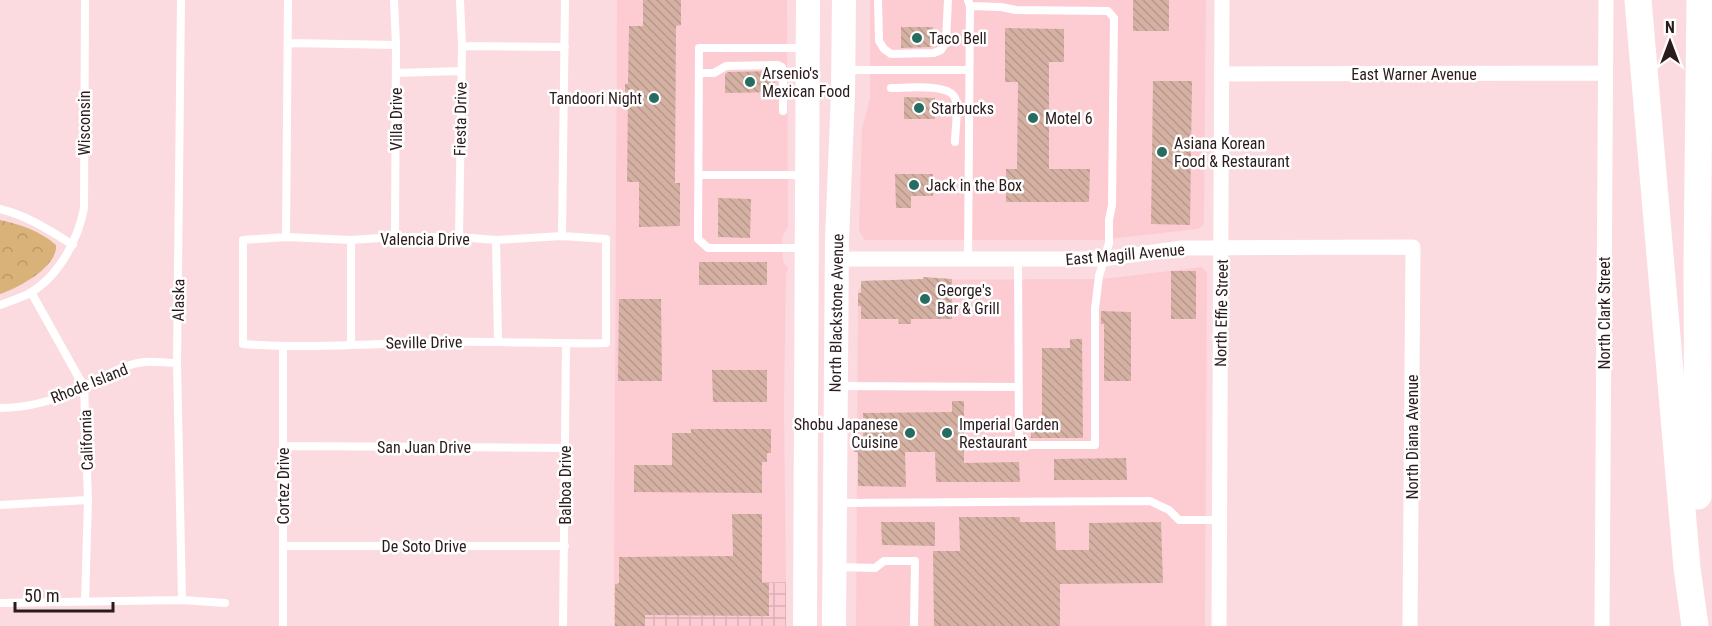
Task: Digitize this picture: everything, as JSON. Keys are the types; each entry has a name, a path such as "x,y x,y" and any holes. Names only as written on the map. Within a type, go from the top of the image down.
{"highway":[{"path":"1638,0 1687,568 1697,626"},
{"path":"1688,0 1697,266"},
{"path":"1697,626 1700,0"}],"main road":[{"name":"North Blackstone Avenue","path":"805,626 808,0"},
{"name":"North Blackstone Avenue","path":"834,626 837,260 844,0"},
{"path":"808,175 821,190 824,248 830,258 837,260"},
{"path":"807,248 816,257 822,277 822,369 836,386"}],"street":[{"name":"North Effie Street","path":"1219,626 1222,0"},
{"name":"North Clark Street","path":"1602,626 1606,0"},
{"name":"East Warner Avenue","path":"1222,74 1605,74"},
{"name":"East Magill Avenue","path":"837,260 1103,259 1182,248 1413,247"},
{"name":"North Diana Avenue","path":"1410,626 1413,247"}],"lane":[{"name":"Wisconsin","path":"31,292 45,281 73,244 84,208 86,0"},
{"name":"Alaska","path":"182,0 177,363 182,600"},
{"path":"286,237 288,0"},
{"name":"Villa Drive","path":"394,0 396,45 395,237"},
{"name":"Fiesta Drive","path":"459,237 462,46 460,0"},
{"path":"562,236 564,0"},
{"path":"878,0 879,41 891,54 934,53 941,50 946,42 948,3"},
{"path":"968,260 969,3 1016,10 1108,11 1114,18 1112,205 1109,220 1109,243 1099,276 1095,309 1095,446 1019,446 1018,260"},
{"path":"289,43 396,45"},
{"path":"462,46 564,47"},
{"path":"807,248 708,248 698,238 699,48 808,48"},
{"path":"699,73 714,73 726,66 778,65 783,71 783,111"},
{"path":"843,70 969,70"},
{"path":"396,73 460,71"},
{"path":"891,88 941,88 951,93 956,102 955,142"},
{"path":"699,175 808,175"},
{"path":"0,209 18,213 35,221 73,244"},
{"name":"Valencia Drive","path":"243,344 243,240 286,237 351,240 459,237 496,240 562,236 606,239 606,343"},
{"path":"351,240 351,344"},
{"path":"496,240 498,341"},
{"path":"0,305 31,292"},
{"name":"California","path":"31,292 84,387 88,500 85,602"},
{"name":"Seville Drive","path":"243,344 283,347 498,341 606,343"},
{"name":"Balboa Drive","path":"563,626 566,344"},
{"name":"Cortez Drive","path":"283,347 283,626"},
{"name":"Rhode Island","path":"0,408 14,408 49,400 84,387 116,369 145,362 177,363"},
{"path":"836,386 1018,387"},
{"name":"San Juan Drive","path":"283,446 564,448"},
{"path":"0,506 88,500"},
{"path":"835,503 1150,501 1168,510 1179,520 1219,520"},
{"name":"De Soto Drive","path":"283,546 564,546"},
{"path":"834,567 875,568 884,561 915,561 914,626"},
{"path":"0,603 182,600 225,603"}],"shaded area":[{"path":"617,0 787,0 788,227 782,237 783,261 788,268 784,404 786,582 614,583"},
{"path":"870,0 1206,0 1204,225 1198,229 1100,240 864,240 859,230 862,129 870,98"},
{"path":"1202,267 1207,272 1205,626 856,626 858,290 868,280 1103,279"},
{"path":"786,582 786,626 614,626 614,583"}],"green space":[{"path":"0,220 30,229 56,245 51,261 36,276 0,294"}],"building":[{"path":"643,0 681,0 681,25 676,26 675,183 680,183 680,226 639,227 639,182 627,182 628,95 625,95 625,84 628,84 629,26 643,26"},
{"path":"1133,0 1169,0 1169,31 1133,31"},
{"name":"Taco Bell","path":"901,27 933,27 933,47 901,48"},
{"name":"Motel 6","path":"1005,28 1064,29 1064,62 1049,62 1049,169 1090,169 1089,202 1006,202 1006,169 1017,169 1018,82 1005,82"},
{"name":"Arsenio's Mexican Food","path":"775,71 775,92 725,93 725,74 728,72"},
{"path":"1153,81 1192,81 1190,225 1151,224"},
{"name":"Starbucks","path":"904,97 935,98 935,119 904,119"},
{"name":"Jack in the Box","path":"895,174 933,174 933,196 911,196 911,208 896,208"},
{"path":"718,198 751,199 750,238 718,237"},
{"path":"699,262 767,262 767,285 699,285"},
{"path":"1171,271 1196,271 1196,319 1171,319"},
{"path":"923,277 952,279 952,319 911,319 911,324 899,324 898,319 861,319 858,293 861,293 861,281 923,279"},
{"path":"619,299 661,299 662,381 618,381"},
{"path":"1101,311 1131,312 1131,381 1104,381 1104,324 1101,324"},
{"path":"1070,339 1082,339 1083,438 1031,438 1031,425 1042,425 1042,348 1070,348"},
{"path":"712,370 767,370 767,402 713,402"},
{"path":"952,401 964,401 964,463 1019,462 1020,482 936,482 935,452 905,452 906,487 858,486 858,452 854,452 854,441 863,441 863,413 952,412"},
{"path":"691,429 771,429 771,453 767,453 767,462 762,462 762,493 634,492 634,465 672,465 672,433 691,433"},
{"path":"1126,458 1127,480 1054,480 1054,459"},
{"path":"732,514 762,514 762,583 769,583 769,616 645,615 645,626 615,626 615,584 619,584 619,557 733,556"},
{"path":"959,517 1020,517 1020,522 1055,522 1056,550 1089,550 1089,523 1161,522 1163,583 1060,584 1060,626 934,626 933,551 960,551"},
{"path":"881,522 935,522 935,546 882,545"}],"place":[{"name":"Taco Bell","path":"917,38"},
{"name":"Arsenio's Mexican Food","path":"750,82"},
{"name":"Tandoori Night","path":"654,98"},
{"name":"Starbucks","path":"919,108"},
{"name":"Motel 6","path":"1033,118"},
{"name":"Asiana Korean Food & Restaurant","path":"1162,152"},
{"name":"Jack in the Box","path":"914,185"},
{"name":"George's Bar & Grill","path":"925,299"},
{"name":"Shobu Japanese Cuisine","path":"910,433"},
{"name":"Imperial Garden Restaurant","path":"947,433"}]}
